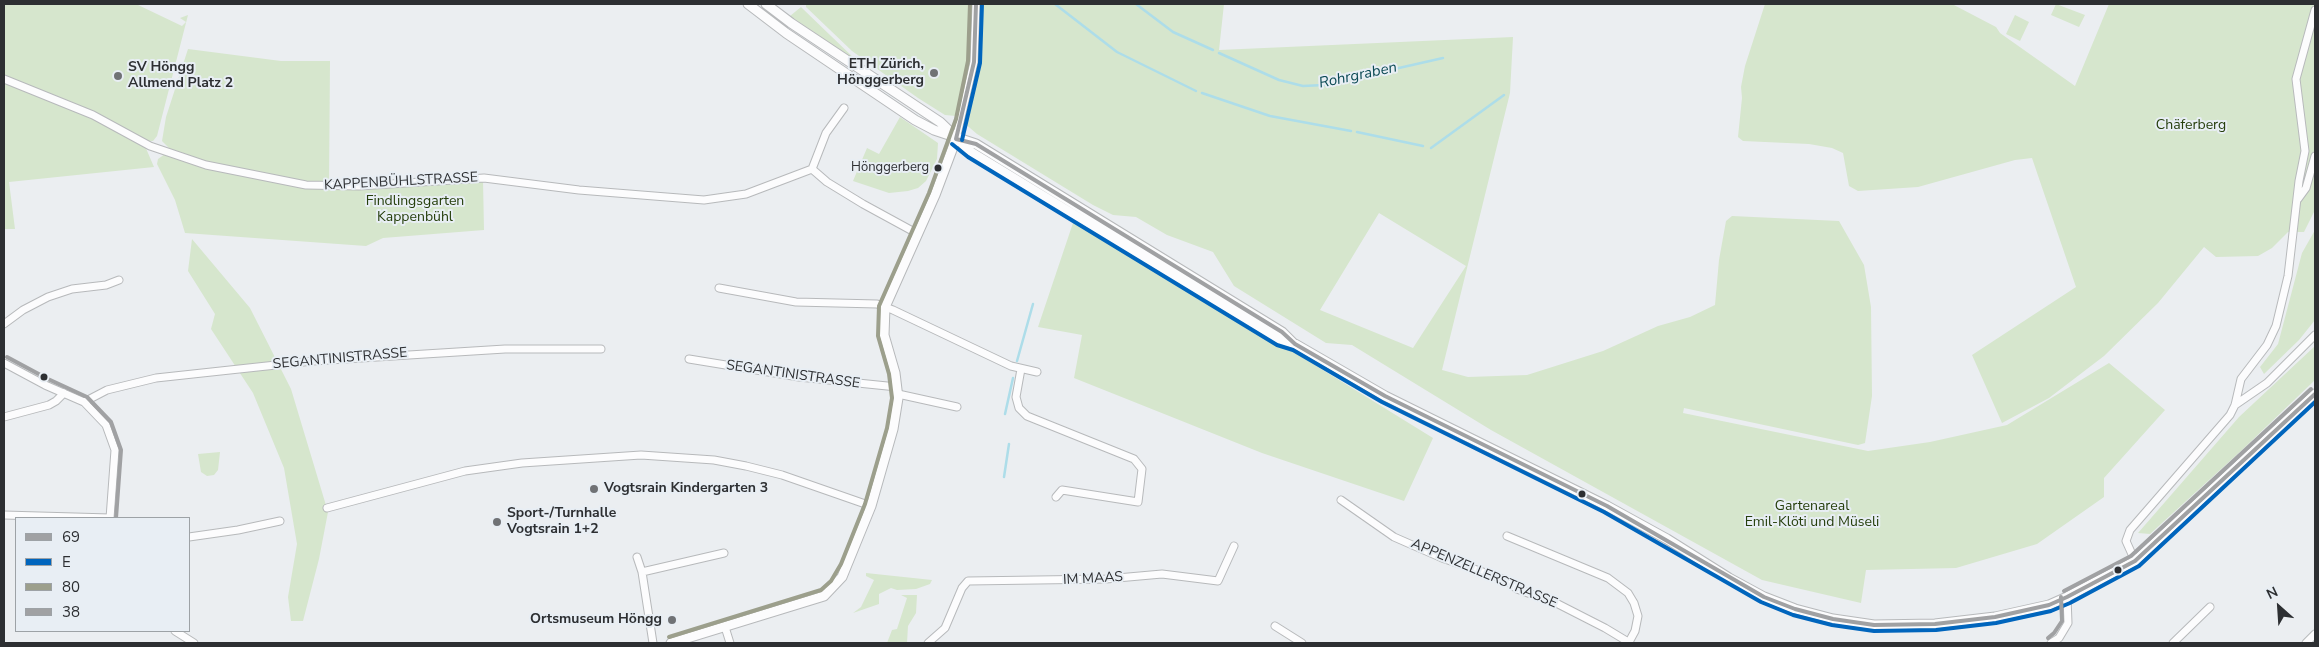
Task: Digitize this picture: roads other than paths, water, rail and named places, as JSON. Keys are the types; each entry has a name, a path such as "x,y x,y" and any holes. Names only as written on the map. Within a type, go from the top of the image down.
{"street":[{"path":"748,4 786,33 874,93 934,130 956,139"},
{"path":"766,4 791,23 940,122 971,152 1280,340 1295,344 1416,412 1638,522 1728,578 1795,609 1833,619 1874,625 1935,624 1995,617 2049,605 2068,597 2135,560 2315,394"},
{"path":"671,643 809,601 830,591 847,567 871,506 893,429 897,391 884,335 885,307 918,234 956,139 974,62 976,4"},
{"path":"2135,560 2126,541 2130,530 2230,415 2235,405 2241,379 2267,345 2276,326 2288,276 2305,145 2297,105 2296,79 2315,10"},
{"name":"KAPPENBÜHLSTRASSE","path":"4,79 93,114 150,146 206,165 306,185 331,187 484,178 579,190 704,200 746,194 812,169"},
{"path":"844,108 826,133 812,169 827,182 918,234"},
{"path":"2297,199 2306,188 2315,156"},
{"path":"4,324 23,310 48,297 72,289 106,285 119,280"},
{"path":"719,288 796,302 877,304 1011,366 1037,372"},
{"path":"2235,405 2267,383 2315,335"},
{"name":"SEGANTINISTRASSE","path":"84,402 95,394 125,384 156,378 265,366 421,353 505,349 601,349"},
{"name":"SEGANTINISTRASSE","path":"689,359 897,391 957,407"},
{"path":"4,363 84,402 96,412 106,425 114,450 110,517"},
{"path":"1021,369 1016,397 1019,408 1027,416 1134,459 1142,469 1138,502 1062,490 1056,498"},
{"path":"4,417 49,405 64,393"},
{"path":"327,508 465,471 531,462 640,455 714,460 746,466 782,475 871,506"},
{"name":"APPENZELLERSTRASSE","path":"1341,500 1394,536 1442,558 1506,580 1517,590 1558,604 1629,643"},
{"path":"4,515 75,517"},
{"path":"190,537 238,530 280,521"},
{"path":"1508,536 1608,578 1628,593 1634,603 1638,616 1635,631 1629,643"},
{"name":"IM MAAS","path":"928,643 945,628 954,612 962,588 968,581 1106,579 1162,574 1218,581 1234,546"},
{"path":"642,572 724,553"},
{"path":"637,557 642,572 653,643"},
{"path":"2051,643 2059,638 2068,623 2068,597"},
{"path":"2173,643 2210,607"},
{"path":"1275,626 1302,643"},
{"path":"725,627 730,643"},
{"path":"176,632 194,643"},
{"path":"2306,643 2315,634"}],"waterway":[{"name":"Rohrgraben","path":"1055,4 1117,52 1196,91"},
{"name":"Rohrgraben","path":"1136,4 1173,32 1213,50"},
{"name":"Rohrgraben","path":"1219,53 1279,80 1303,86 1324,85 1443,58"},
{"name":"Rohrgraben","path":"1202,93 1270,116 1351,131"},
{"name":"Rohrgraben","path":"1431,148 1504,95"},
{"name":"Rohrgraben","path":"1357,132 1423,146"},
{"path":"1017,361 1033,304"},
{"path":"1005,414 1013,378"},
{"path":"1004,477 1009,444"}],"place":[{"name":"ETH Zürich, Hönggerberg","path":"934,73"},
{"name":"SV Höngg Allmend Platz 2","path":"118,76"},
{"name":"Hönggerberg","path":"938,168"},
{"name":"Vogtsrain Kindergarten 3","path":"594,489"},
{"name":"Sport-/Turnhalle Vogtsrain 1+2","path":"497,522"},
{"name":"Ortsmuseum Höngg","path":"672,620"}],"park label":[{"name":"Chäferberg","path":"2191,126"},
{"name":"Findlingsgarten Kappenbühl","path":"415,210"},
{"name":"Gartenareal Emil-Klöti und Müseli","path":"1812,516"}]}
